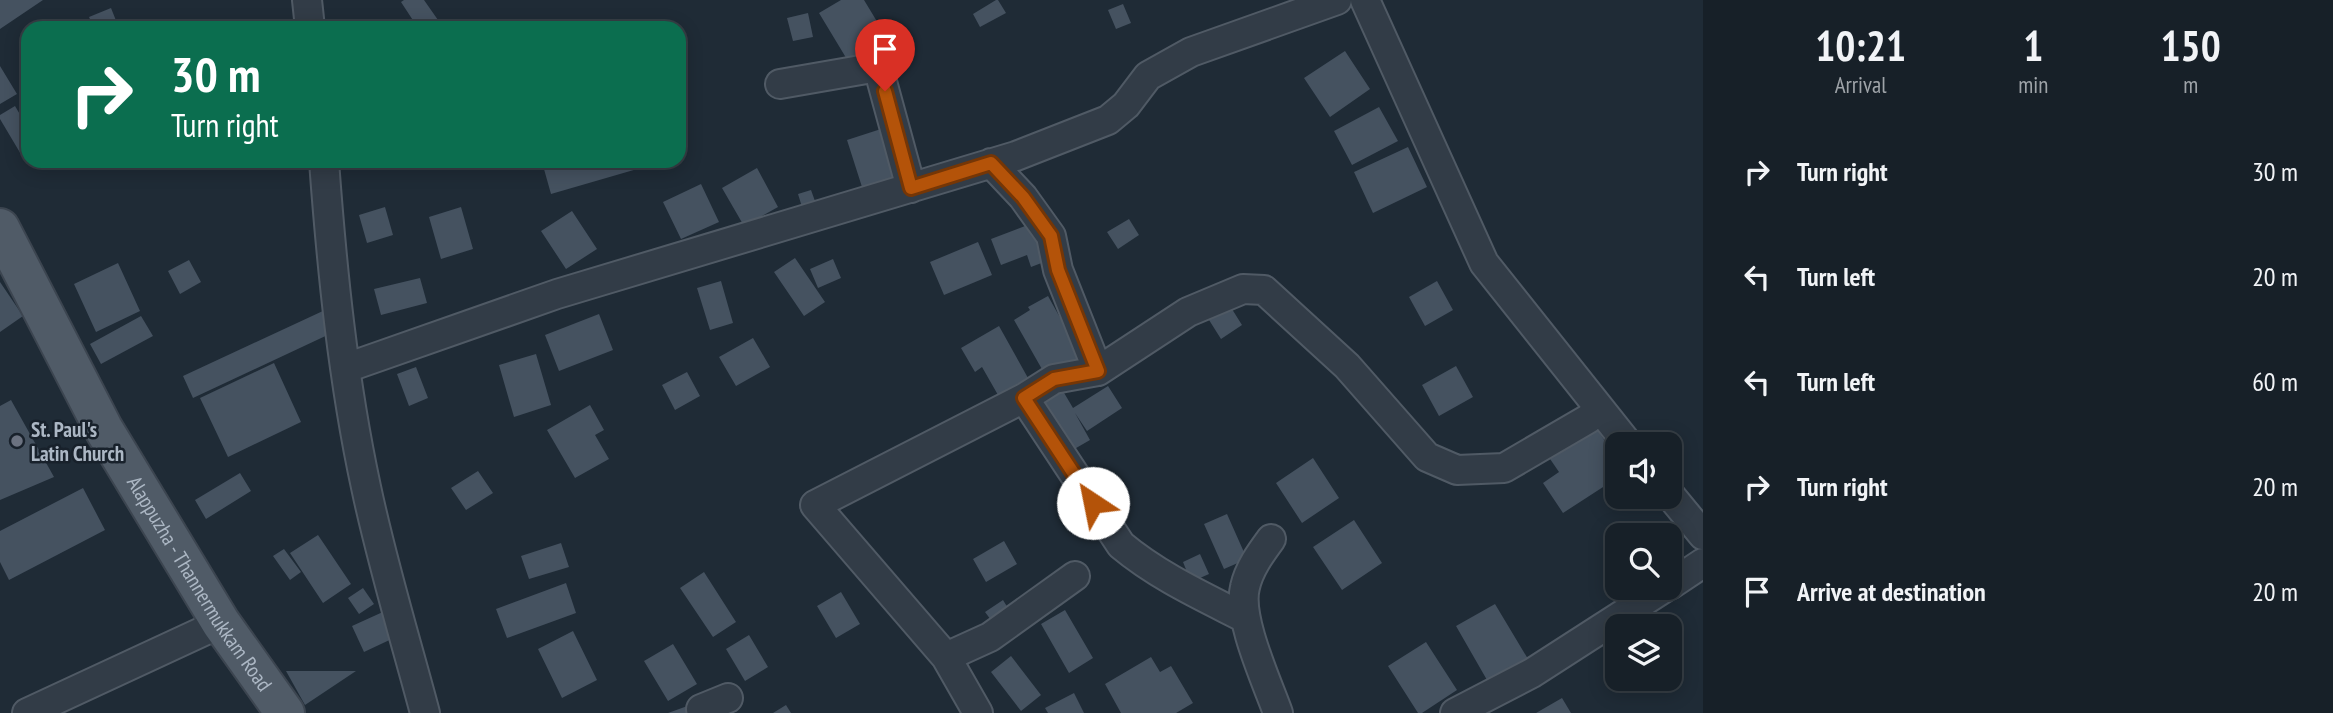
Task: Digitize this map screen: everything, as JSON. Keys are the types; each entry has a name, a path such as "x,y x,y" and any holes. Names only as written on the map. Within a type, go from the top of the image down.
{"main road":[{"name":"Alappuzha - Thannermukkam Road","path":"0,229 103,428 221,623 285,713"}],"street":[{"path":"307,0 309,21"},
{"path":"346,368 557,294 1016,156 1108,120 1126,105 1148,76 1191,52 1337,0"},
{"path":"1365,0 1483,263 1618,432"},
{"path":"780,84 878,67 911,188"},
{"path":"991,163 1023,197 1051,236 1058,270 1098,371"},
{"path":"325,168 329,230 346,368 366,487 425,713"},
{"path":"978,713 946,657 815,505 1024,398 1054,379 1098,371 1188,312 1243,289 1264,290 1347,366 1427,457 1457,470 1504,468 1588,419 1599,409"},
{"path":"1024,398 1121,545 1162,575 1244,618"},
{"path":"1682,509 1703,535"},
{"path":"1271,539 1253,564 1244,589 1244,618 1278,713"},
{"path":"1682,577 1703,564"},
{"path":"946,657 990,637 1075,576"},
{"path":"1455,713 1532,673 1645,600"},
{"path":"27,713 221,623"},
{"path":"702,713 701,709 728,698"}],"building":[{"path":"0,0 43,0 0,29"},
{"path":"424,0 438,20 413,21 401,2"},
{"path":"841,0 864,0 887,38 848,61 819,13"},
{"path":"996,0 1006,13 980,27 973,14"},
{"path":"1123,4 1131,23 1116,29 1108,10"},
{"path":"111,8 116,21 91,21 89,17"},
{"path":"808,13 813,37 793,41 787,18"},
{"path":"1345,51 1370,89 1330,117 1304,78"},
{"path":"0,66 17,94 0,104"},
{"path":"15,106 21,116 21,154 0,119 0,115"},
{"path":"1379,107 1398,141 1352,165 1334,131"},
{"path":"881,129 896,176 862,187 847,140"},
{"path":"1408,147 1427,187 1373,213 1354,172"},
{"path":"544,168 641,168 551,194"},
{"path":"757,168 778,207 744,226 722,188"},
{"path":"701,184 719,222 681,239 663,202"},
{"path":"811,190 820,215 806,220 798,194"},
{"path":"385,207 393,235 367,243 359,215"},
{"path":"461,207 473,249 441,259 429,217"},
{"path":"572,211 597,249 566,269 541,231"},
{"path":"1129,219 1139,235 1118,249 1107,232"},
{"path":"1038,221 1052,259 1031,267 1027,255 1001,265 991,239"},
{"path":"978,242 992,275 944,295 930,262"},
{"path":"795,258 825,302 804,316 774,272"},
{"path":"833,259 841,278 818,288 810,269"},
{"path":"189,260 201,282 180,294 168,271"},
{"path":"118,263 140,311 96,332 74,284"},
{"path":"420,278 427,303 381,315 374,289"},
{"path":"721,281 733,323 710,330 697,288"},
{"path":"1437,281 1453,310 1425,326 1409,297"},
{"path":"0,282 23,316 0,332"},
{"path":"1048,296 1082,357 1047,378 1014,320 1030,310 1028,307"},
{"path":"1225,298 1242,325 1221,339 1204,312"},
{"path":"325,310 334,332 193,398 183,376"},
{"path":"599,314 613,350 559,371 545,335"},
{"path":"141,316 153,336 101,364 90,344"},
{"path":"999,326 1028,378 998,395 982,367 975,372 961,348"},
{"path":"753,338 770,367 736,386 719,357"},
{"path":"536,354 551,405 514,417 499,365"},
{"path":"274,363 301,422 228,457 200,398"},
{"path":"1456,366 1473,397 1439,416 1422,385"},
{"path":"416,367 428,398 409,406 397,374"},
{"path":"687,372 700,396 675,410 662,385"},
{"path":"1060,386 1073,408 1108,386 1122,408 1087,431 1075,413 1090,440 1064,455 1033,401"},
{"name":"St. Paul's Latin Church","path":"11,400 54,477 0,500 0,406"},
{"path":"590,405 604,430 595,435 609,459 575,478 547,430"},
{"path":"1595,426 1605,441 1605,486 1563,513 1543,483 1559,472 1548,456"},
{"path":"1313,458 1339,498 1302,523 1276,483"},
{"path":"478,471 493,493 466,510 451,488"},
{"path":"240,473 251,491 206,519 195,500"},
{"path":"83,488 105,530 9,580 0,562 0,531"},
{"path":"1227,514 1247,559 1224,569 1204,524"},
{"path":"1354,520 1382,563 1342,590 1313,547"},
{"path":"318,535 351,584 323,603 290,553"},
{"path":"1004,541 1017,564 986,582 973,559"},
{"path":"561,543 569,567 529,579 521,556"},
{"path":"284,549 301,572 290,580 273,556"},
{"path":"1200,554 1209,574 1191,582 1183,562"},
{"path":"704,572 736,622 713,637 680,588"},
{"path":"566,583 576,613 507,638 496,609"},
{"path":"363,588 374,604 359,614 348,598"},
{"path":"841,592 860,624 836,638 817,606"},
{"path":"1003,600 1011,613 994,624 985,612"},
{"path":"1495,604 1531,664 1491,687 1456,626"},
{"path":"1065,610 1093,658 1069,673 1041,624"},
{"path":"385,611 398,636 364,652 352,626"},
{"path":"573,631 597,680 562,698 538,649"},
{"path":"749,635 768,667 745,681 726,649"},
{"path":"1426,642 1457,690 1418,713 1388,666"},
{"path":"673,644 697,684 668,701 644,661"},
{"path":"1011,656 1041,695 1021,711 991,672"},
{"path":"1151,657 1160,672 1171,666 1193,703 1176,713 1121,713 1105,684"},
{"path":"286,671 356,671 305,705"},
{"path":"1074,693 1084,713 1048,713 1045,708"},
{"path":"1562,698 1571,713 1536,713"},
{"path":"693,704 696,713 668,713"},
{"path":"786,705 791,713 773,713"}],"place":[{"name":"St. Paul's Latin Church","path":"17,441"}],"route":[{"path":"885,91 911,188 991,163 1023,197 1051,236 1058,270 1098,371 1054,379 1024,398 1093,503"}]}
